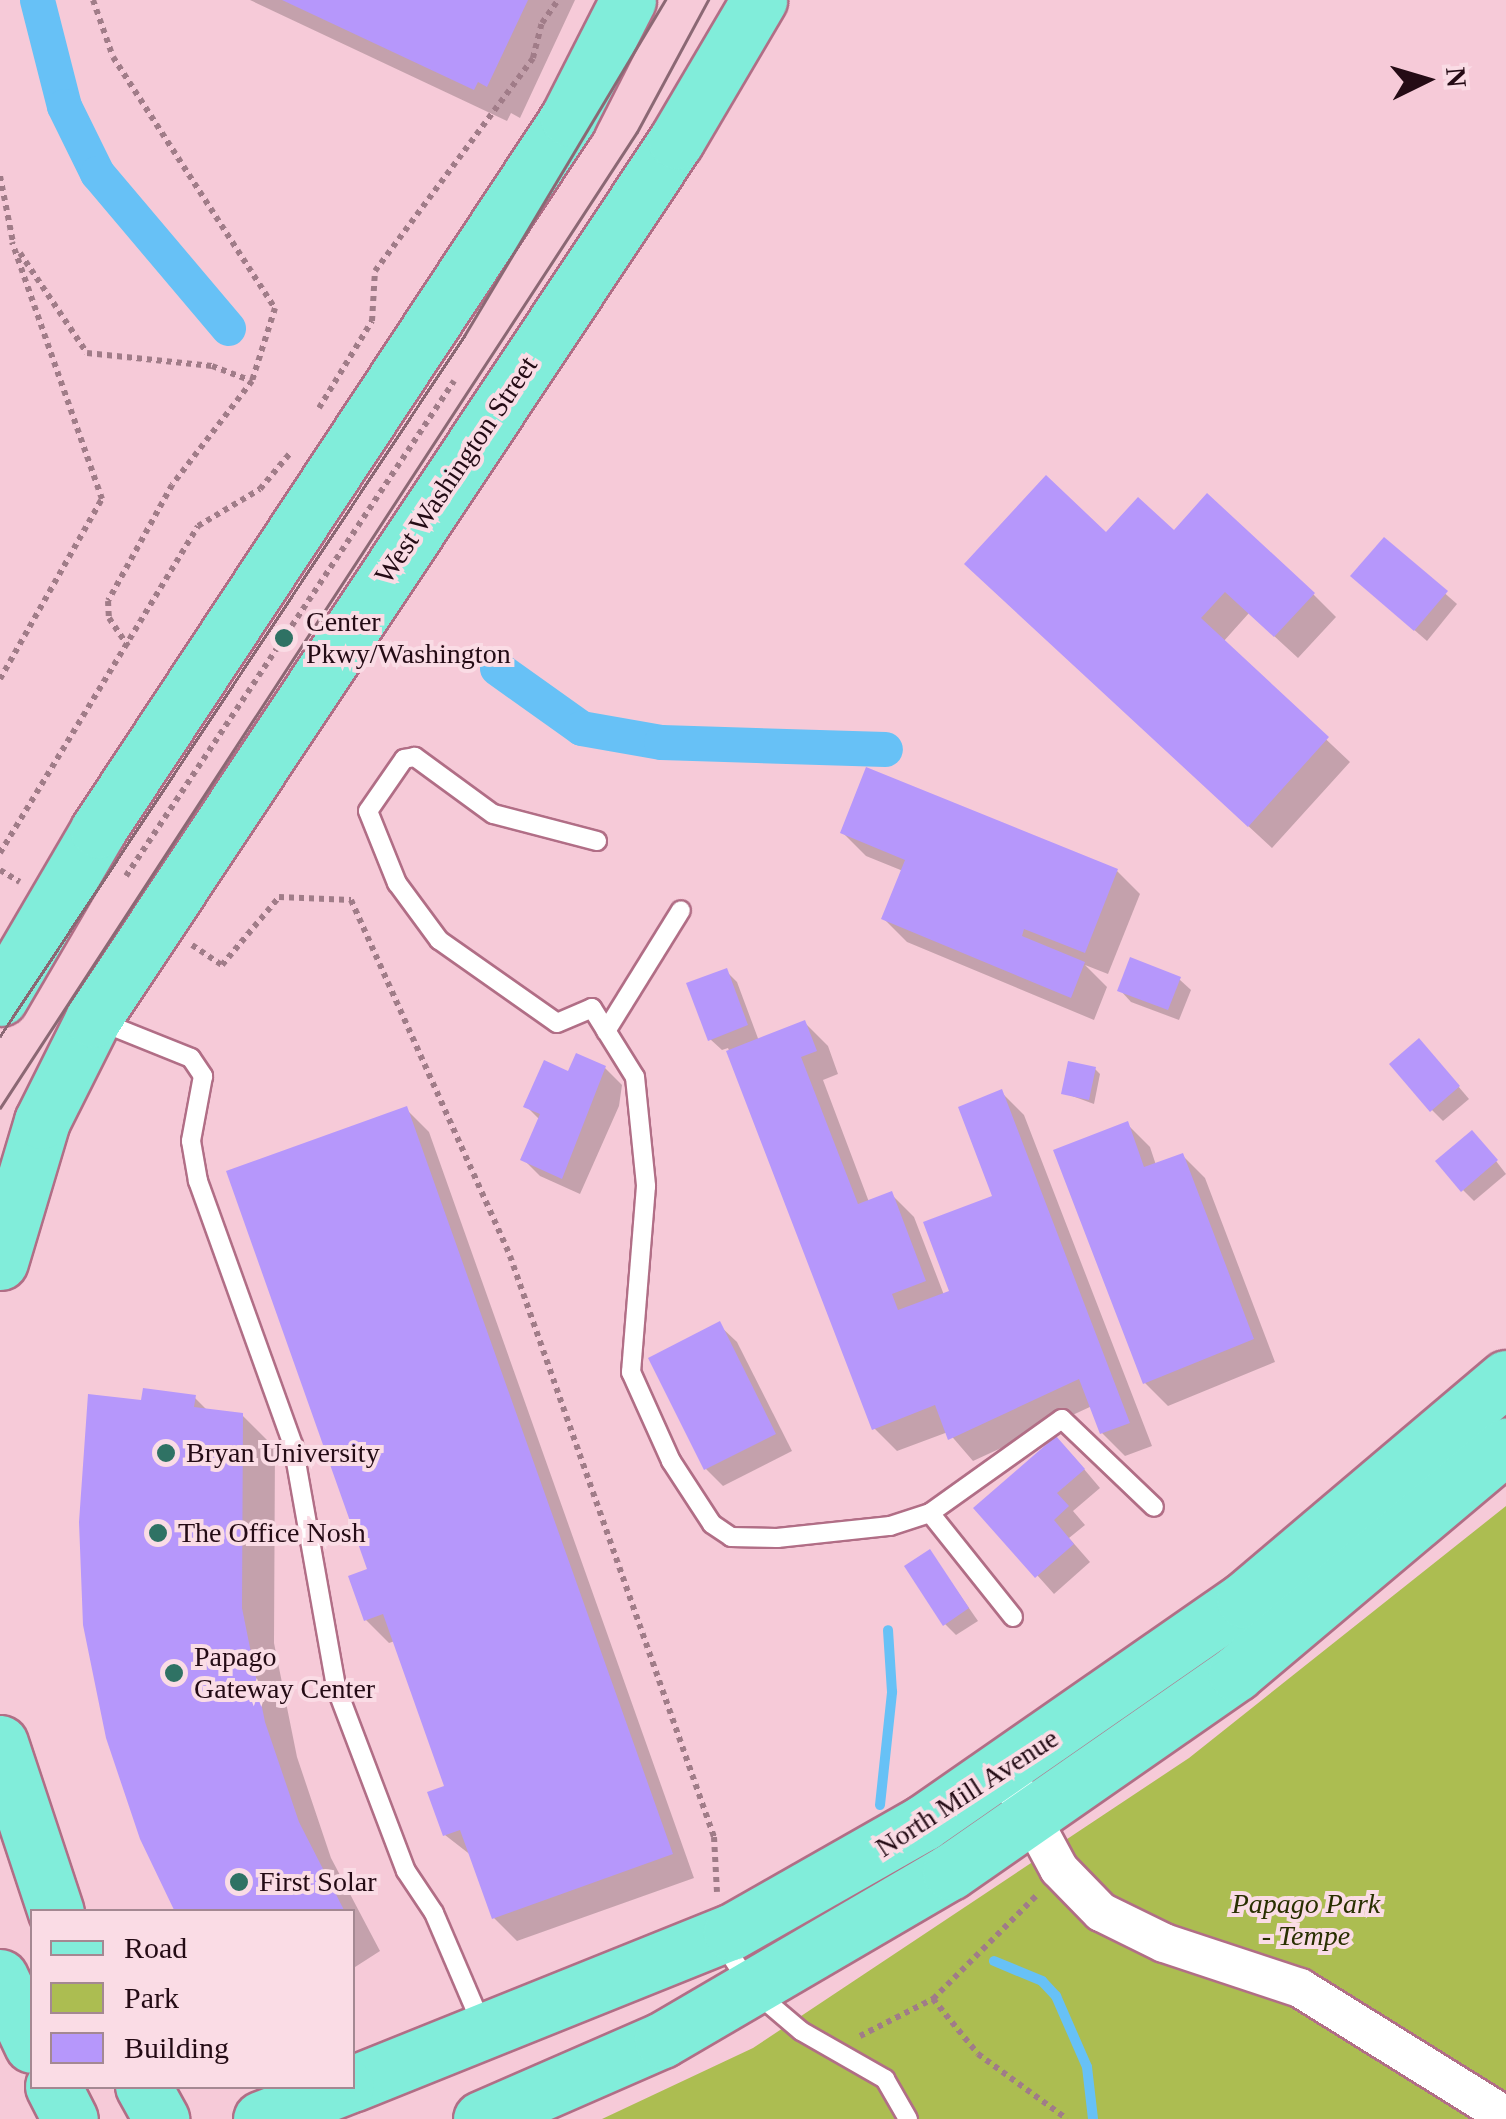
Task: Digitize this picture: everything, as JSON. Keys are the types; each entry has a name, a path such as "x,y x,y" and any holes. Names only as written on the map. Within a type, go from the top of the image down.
{"main road":[{"path":"0,998 98,830 568,118 628,0"},
{"name":"West Washington Street","path":"0,1262 42,1120 94,1019 676,142 759,0"},
{"name":"North Mill Avenue","path":"355,2083 486,2034 719,1937 1004,1772 1244,1600 1506,1378"},
{"name":"North Mill Avenue","path":"480,2119 754,1991 1034,1816 1236,1674 1506,1446"},
{"path":"0,1743 55,1909"},
{"path":"0,1977 30,2041"},
{"path":"55,2089 70,2119"},
{"path":"145,2089 161,2119"},
{"name":"North Mill Avenue","path":"261,2119 339,2089"}],"street":[{"path":"1004,1772 1034,1816 1059,1869 1101,1912 1164,1943 1300,1988 1506,2116"}],"lane":[{"path":"596,841 494,814 408,756 368,811 397,883 439,940 557,1023 592,1008 635,1077 646,1186 631,1372 670,1461 712,1524 731,1537 777,1538 890,1526 930,1513 1062,1418 1154,1507"},
{"path":"606,1031 681,910"},
{"path":"94,1019 192,1058 202,1076 191,1140 198,1181 294,1445 336,1688 406,1871 434,1913 486,2034"},
{"path":"930,1513 1013,1617"},
{"path":"719,1937 754,1991 827,2046 885,2079 908,2119"}],"path":[{"path":"93,0 114,57 271,297 276,318 252,381 172,486 143,546 113,588 109,618 128,646"},
{"path":"312,419 372,320 375,271 533,58 542,23 558,0"},
{"path":"0,176 12,242 102,499 0,679"},
{"path":"12,242 87,353 212,366 252,381"},
{"path":"124,879 454,381"},
{"path":"0,853 73,724 128,646 198,526 260,489 302,434"},
{"path":"178,936 222,964 279,897 350,900 510,1256 714,1837 719,1937"},
{"path":"827,2046 890,2025 933,1999 1027,1906"},
{"path":"933,1999 978,2054 1067,2119"}],"green space":[{"name":"Papago Park - Tempe","path":"1506,1506 1506,2119 602,2119 753,2048 1189,1758"}],"building":[{"path":"282,0 528,0 487,87 478,82 474,90"},
{"path":"1046,475 1106,532 1138,497 1174,530 1207,493 1315,593 1274,637 1225,592 1201,618 1329,737 1248,827 964,564"},
{"path":"1384,537 1448,591 1414,631 1350,576"},
{"path":"866,767 1118,869 1085,953 1024,929 1022,936 1085,962 1071,998 881,919 905,860 840,833"},
{"path":"1130,957 1181,977 1168,1010 1117,991"},
{"path":"727,968 748,1025 708,1041 686,983"},
{"path":"805,1020 817,1051 801,1057 858,1204 892,1191 926,1281 892,1294 898,1310 949,1291 923,1222 992,1196 958,1107 1002,1089 1130,1423 1100,1434 1079,1379 948,1440 935,1405 872,1430 726,1051"},
{"path":"1419,1038 1460,1086 1430,1112 1389,1064"},
{"path":"576,1053 606,1066 562,1179 520,1160 540,1114 523,1107 544,1060 568,1071"},
{"path":"1068,1061 1096,1067 1089,1100 1061,1094"},
{"path":"407,1106 673,1854 492,1919 460,1830 443,1836 427,1792 444,1786 383,1614 364,1621 348,1576 367,1569 226,1171"},
{"path":"1128,1121 1144,1167 1183,1153 1254,1339 1143,1384 1053,1150"},
{"path":"1472,1130 1498,1160 1461,1192 1435,1161"},
{"path":"720,1321 776,1434 704,1470 648,1358"},
{"name":"Papago Gateway Center","path":"143,1388 196,1395 194,1407 243,1413 242,1608 265,1722 299,1822 343,1909 174,1909 140,1839 106,1738 83,1625 79,1522 88,1394 141,1400"},
{"path":"1056,1436 1085,1469 1057,1493 1069,1506 1054,1520 1074,1544 1035,1578 973,1508"},
{"path":"930,1549 969,1608 943,1626 904,1566"}],"waterway":[{"path":"37,0 64,106 97,173 228,328"},
{"path":"497,668 581,728 661,742 885,749"},
{"path":"880,1805 892,1692 888,1630"},
{"path":"994,1961 1042,1981 1056,1996 1087,2067 1093,2119"}],"tram line":[{"path":"0,1036 464,336 665,0"},
{"path":"0,1108 637,132 708,0"}],"place":[{"name":"Center Pkwy/Washington","path":"284,638"},
{"name":"Bryan University","path":"166,1453"},
{"name":"The Office Nosh","path":"158,1533"},
{"name":"Papago Gateway Center","path":"174,1673"},
{"name":"First Solar","path":"239,1882"}]}
